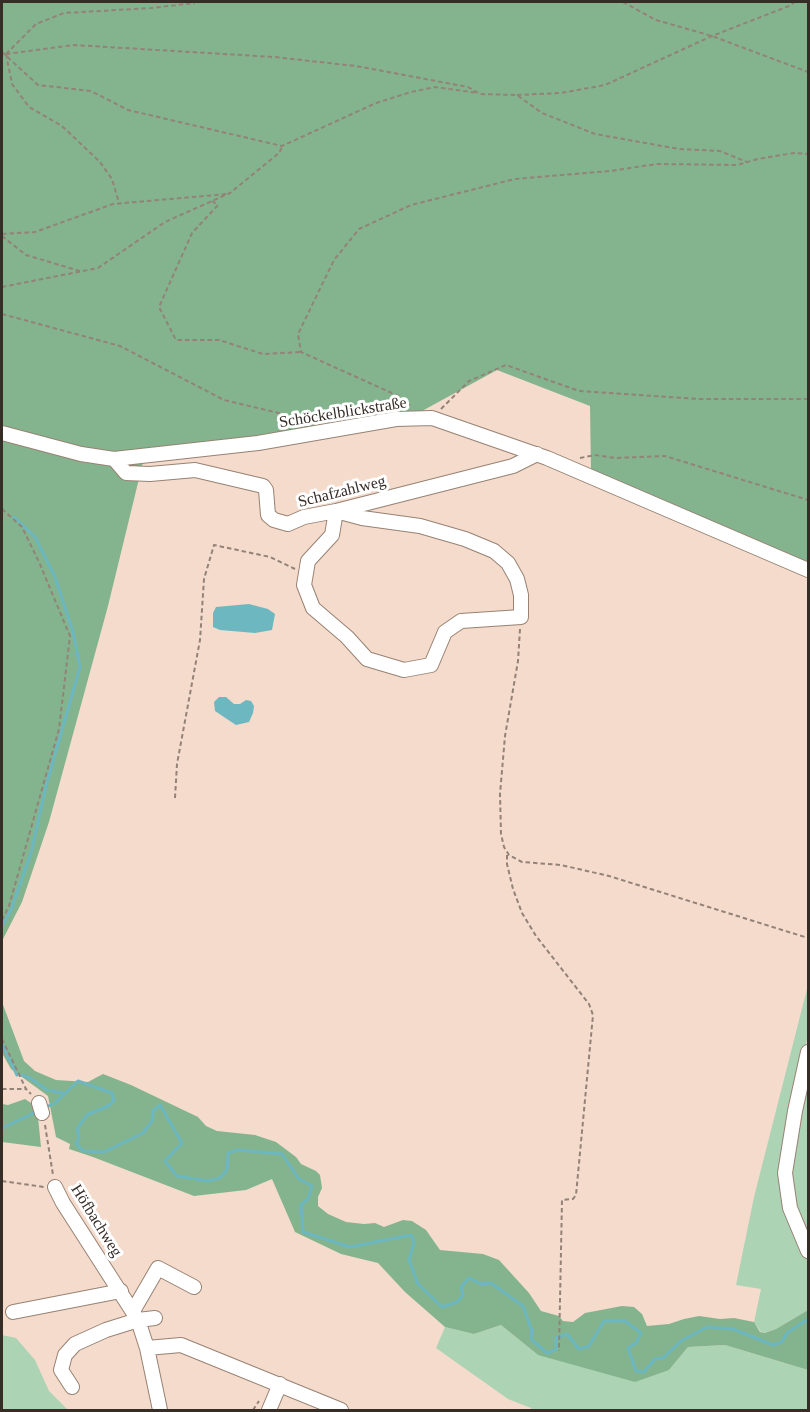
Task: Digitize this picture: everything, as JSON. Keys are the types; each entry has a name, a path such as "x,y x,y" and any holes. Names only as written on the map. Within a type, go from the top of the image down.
{"street":[{"name":"Schöckelblickstraße","path":"2,433 81,454 114,459 258,443 396,419 426,418 537,454 808,570"},
{"name":"Schafzahlweg","path":"114,459 126,473 150,474 195,470 263,486 266,490 268,514 274,520 288,524 304,517 513,466 537,454"},
{"path":"336,511 362,518 420,526 465,539 494,551 508,563 517,579 521,617 461,621 445,632 430,665 404,670 367,659 313,608 304,585 306,576 308,561 332,535 336,511"},
{"path":"808,1052 785,1173 790,1208 808,1251"},
{"name":"Höfbachweg","path":"55,1187 135,1316 147,1348 160,1410"},
{"path":"135,1316 158,1268 194,1287"},
{"path":"13,1312 121,1291"},
{"path":"72,1387 61,1370 65,1355 75,1344 135,1316 154,1317"},
{"path":"147,1348 181,1345 280,1384 320,1406 341,1410"},
{"path":"269,1410 280,1384"}],"path":[{"path":"6,54 36,24 64,13 151,8 194,2"},
{"path":"623,2 656,20 712,36 808,72"},
{"path":"2,52 38,85 91,91 128,110 282,146 376,103 435,87 480,94 517,95 561,93 605,85 712,36 795,2"},
{"path":"6,54 74,45 274,57 356,66 430,78 468,87 480,94"},
{"path":"6,54 12,84 29,107 62,126 100,162 112,179 119,203"},
{"path":"517,95 542,113 595,134 679,149 720,151 747,162"},
{"path":"2,287 98,268 165,222 230,194 279,153 282,146"},
{"path":"302,352 298,334 334,260 358,229 411,205 515,179 610,171 657,164 737,165 794,153 808,153"},
{"path":"2,235 35,232 119,203 230,194"},
{"path":"212,201 218,205 192,233 159,307 176,340 219,340 263,354 302,352 405,399 426,418 469,381 506,365 579,391 698,399 808,399"},
{"path":"2,235 26,255 83,272"},
{"path":"2,314 120,346 224,400 314,422"},
{"path":"557,463 595,455 615,458 665,456 808,500"},
{"path":"2,509 22,527 70,636 59,729 9,906 2,920"},
{"path":"175,798 177,764 200,640 204,579 214,545 270,557 306,576"},
{"path":"521,617 520,644 505,736 500,794 501,834 507,853 508,872 514,896 522,912 536,936 590,1004 593,1015 576,1195 573,1199 562,1200 559,1351"},
{"path":"507,853 522,862 561,865 609,876 808,938"},
{"path":"2,1039 26,1089 2,1089"},
{"name":"Höfbachweg","path":"40,1108 55,1187"},
{"path":"2,1180 55,1187"}],"green space":[{"path":"2,2 808,2 808,565 591,472 590,406 497,370 422,411 348,420 256,439 145,454 108,606 49,822 22,902 2,941"},
{"path":"808,985 808,1035 781,1158 798,1239 808,1262 808,1310 765,1333 761,1332 754,1322 761,1289 736,1285 754,1197"},
{"path":"2,1002 24,1061 35,1071 56,1080 88,1082 103,1074 198,1117 206,1126 217,1131 255,1135 276,1142 296,1157 301,1164 320,1175 322,1188 318,1197 318,1206 328,1214 346,1222 375,1223 384,1227 403,1220 412,1221 426,1230 440,1250 483,1254 499,1260 529,1293 541,1311 559,1316 563,1321 573,1322 585,1313 622,1306 634,1307 642,1314 647,1326 669,1324 699,1316 734,1318 754,1322 760,1332 765,1333 808,1310 808,1370 725,1345 688,1347 669,1370 635,1382 538,1355 501,1325 474,1334 445,1327 405,1292 378,1263 341,1254 295,1232 272,1179 246,1190 194,1196 69,1149 70,1144 56,1137 48,1096 11,1069 2,1053"},
{"path":"808,1071 808,1240 798,1215 790,1181"},
{"path":"25,1099 37,1107 41,1147 2,1142 2,1104 8,1105"},
{"path":"501,1325 538,1355 669,1370 688,1347 725,1345 808,1370 808,1410 531,1410 531,1408 508,1399 436,1348 445,1327 474,1334"},
{"path":"2,1335 16,1338 35,1360 49,1391 68,1410 2,1410"}],"water":[{"path":"249,604 268,609 275,614 272,630 255,633 220,630 213,627 213,613 216,607"},
{"path":"219,697 226,697 234,704 240,704 246,700 251,701 254,706 249,722 236,725 215,711 214,702"}],"waterway":[{"path":"2,926 11,910 31,853 46,786 80,667 73,632 55,577 35,537 14,517"},
{"path":"2,1044 17,1075"},
{"path":"22,1075 47,1090 63,1093"},
{"path":"44,1108 55,1103 78,1081 112,1093 114,1100 110,1105 87,1115 77,1129 79,1138 76,1143 83,1151 104,1152 143,1133 152,1121 153,1111 160,1105 182,1143 165,1161 177,1176 208,1181 220,1178 227,1170 228,1153 238,1150 282,1154 299,1179 312,1186 308,1199 301,1205 303,1232 350,1247 411,1235 414,1242 409,1260 418,1284 442,1307 457,1302 463,1295 461,1287 469,1278 481,1284 491,1283 523,1306 532,1331 531,1339 547,1353 556,1350 556,1338 567,1334 579,1349 589,1346 604,1321 625,1321 641,1333 636,1343 628,1348 636,1371 644,1372 655,1359 663,1358 681,1341 707,1327 733,1329 773,1345 782,1342 787,1333 808,1319"},
{"path":"2,1128 38,1111"}]}
